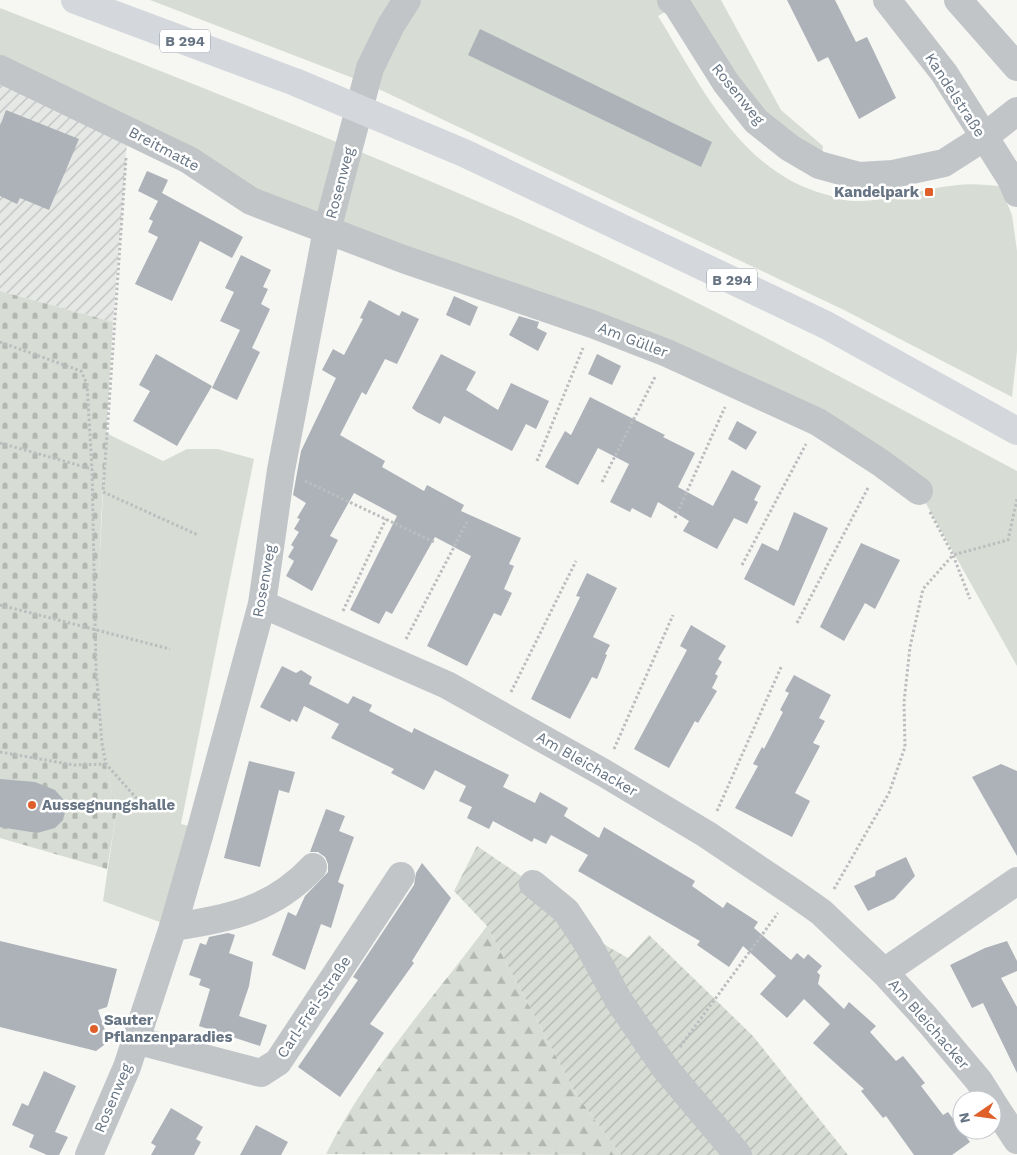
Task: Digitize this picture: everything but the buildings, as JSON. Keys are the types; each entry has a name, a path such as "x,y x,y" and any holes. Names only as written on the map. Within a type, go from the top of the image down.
{"highway":[{"name":"B 294","path":"75,0 295,82 464,153 826,325 1006,425"}],"street":[{"name":"Rosenweg","path":"88,1155 127,1067 173,927 262,604 281,470 327,230 370,68 391,25 407,0"},
{"name":"Rosenweg","path":"671,0 677,5 726,83 756,121 790,148 819,165 859,176 892,174 944,163 983,138 1017,111"},
{"name":"Kandelstraße","path":"887,0 944,74 983,138 1011,179 1017,193"},
{"path":"958,0 1017,67"},
{"name":"Breitmatte","path":"0,69 189,160 251,201 327,230"},
{"name":"Am Güller","path":"327,230 403,259 592,324 667,353 818,422 881,463 919,492"},
{"name":"Am Bleichacker","path":"262,604 447,685 604,773 706,834 794,893 821,912 884,972 938,1032 984,1090"},
{"path":"173,927 231,917 253,909 296,886 312,867"},
{"name":"Carl-Frei-Straße","path":"135,1040 261,1074 278,1062 401,876"},
{"name":"Am Bleichacker","path":"884,972 1017,881"},
{"path":"533,884 566,912 588,944 619,1001 665,1068 738,1155"},
{"name":"Am Bleichacker","path":"1002,1118 1017,1140"}],"path":[{"path":"128,130 103,492 198,535"},
{"path":"537,461 592,324"},
{"path":"0,342 81,371 87,384 92,469 96,675 102,744 106,764 146,809"},
{"path":"602,482 667,353"},
{"path":"675,518 735,385"},
{"path":"742,565 818,422"},
{"path":"0,443 92,469"},
{"path":"797,623 881,463"},
{"path":"281,470 434,542"},
{"path":"919,492 953,555 970,599"},
{"path":"821,912 889,793 905,747 906,684 910,647 923,589 953,555 1008,540 1017,499"},
{"path":"332,634 386,519"},
{"path":"394,661 467,522"},
{"path":"500,714 576,561"},
{"path":"0,605 96,632 170,649"},
{"path":"604,773 673,615"},
{"path":"706,834 782,665"},
{"path":"0,752 74,765 106,764"},
{"path":"665,1068 794,893"}],"shaded area":[{"path":"0,69 128,130 113,322 0,291"}],"green space":[{"path":"150,0 721,0 781,110 823,146 822,155 775,126 677,5 658,16 725,122 746,146 769,166 794,183 850,201 867,201 963,184 1000,186 1012,215 1017,251 1017,351 1012,397 844,310 366,83"},
{"path":"0,8 326,138 584,248 710,309 1017,471 1017,666 919,491 818,422 403,259 0,69"},
{"path":"0,291 113,322 101,522 96,668 102,744 116,814 107,869 0,838"},
{"path":"106,433 163,461 187,449 218,449 254,459 181,824 201,829 173,927 103,901 116,814 102,744 96,675 96,632"},
{"path":"477,846 533,884 577,929 628,958 649,935 753,1036 848,1155 621,1155 576,1094 487,926 454,891"},
{"path":"487,926 576,1094 621,1155 326,1154 361,1093 401,1037"}],"place":[{"name":"Kandelpark","path":"929,192"},
{"name":"Aussegnungshalle","path":"32,805"},
{"name":"Sauter Pflanzenparadies","path":"94,1029"}]}
